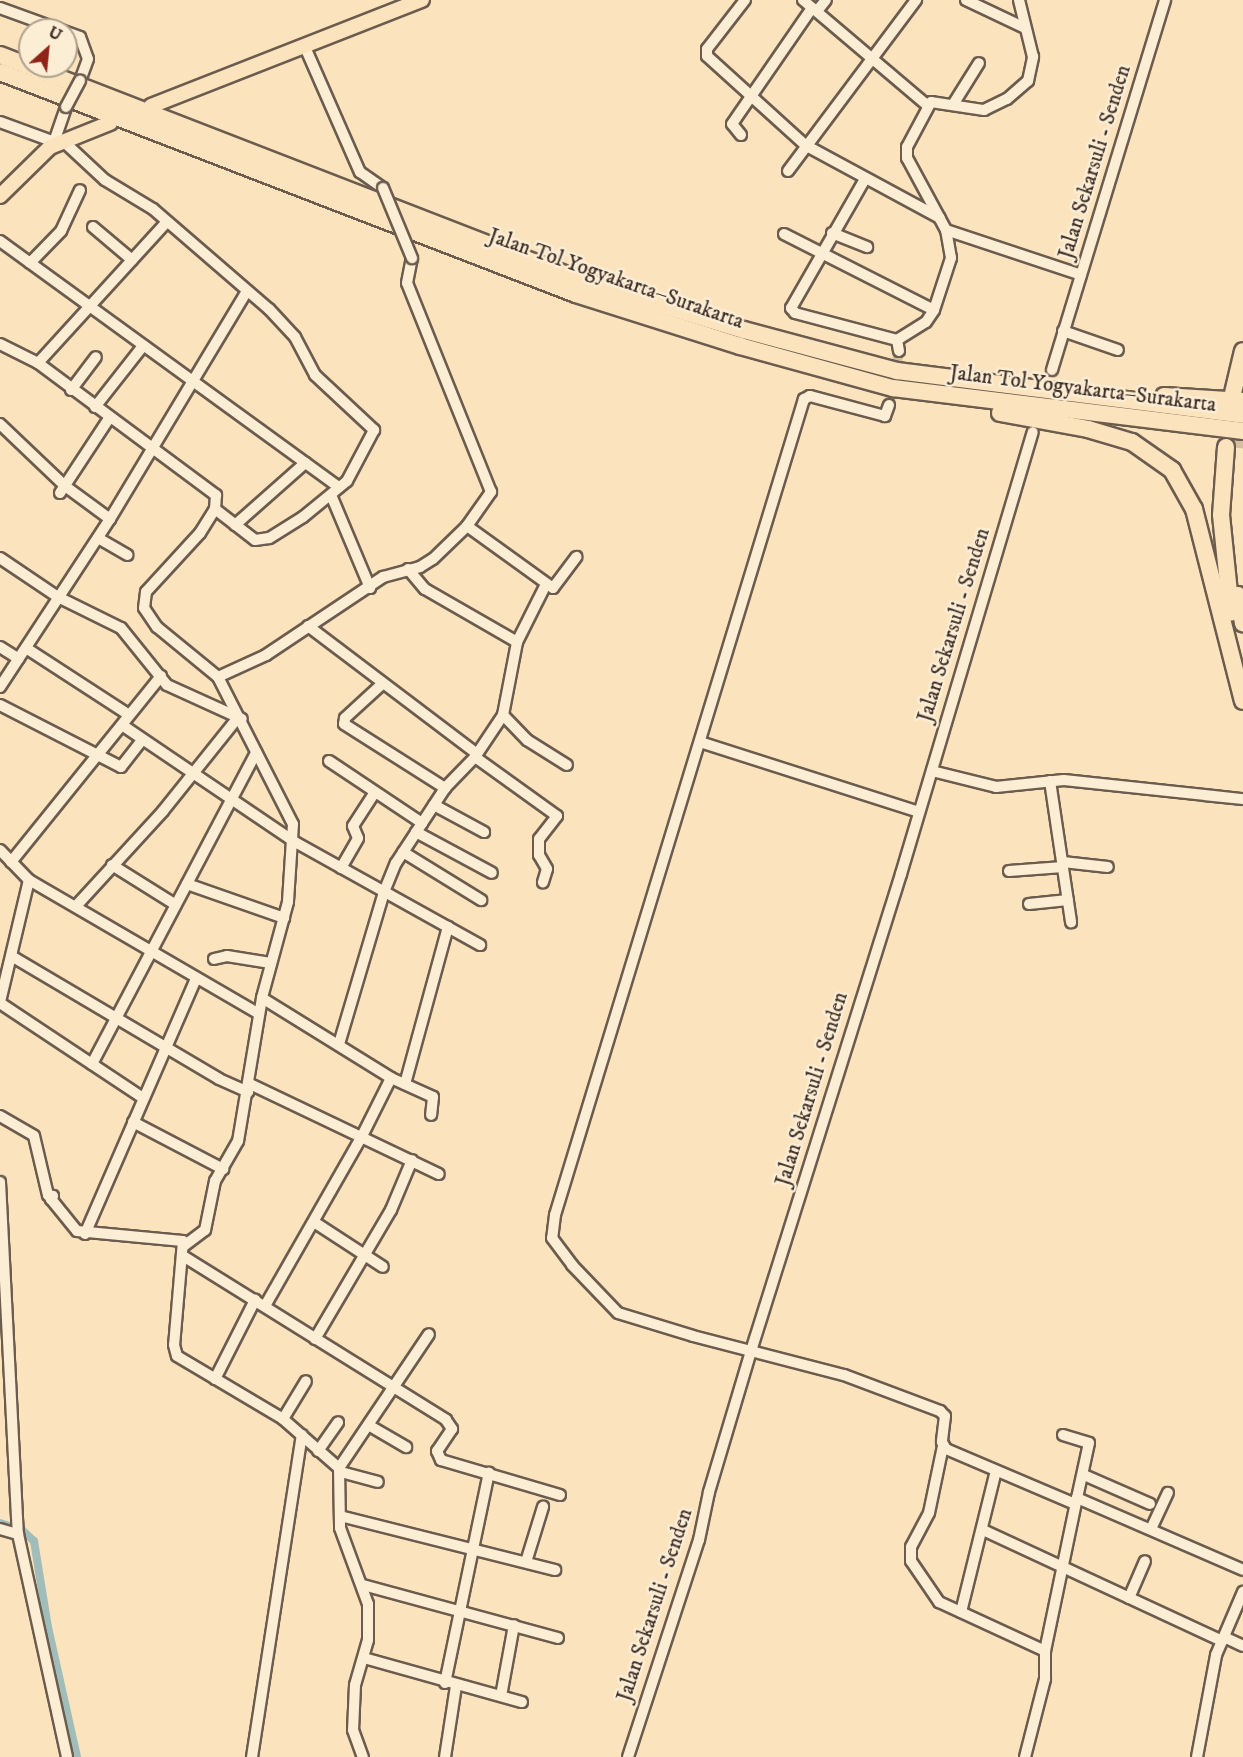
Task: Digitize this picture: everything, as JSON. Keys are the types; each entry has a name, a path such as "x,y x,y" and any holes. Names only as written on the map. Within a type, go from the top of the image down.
{"highway":[{"name":"Jalan Tol Yogyakarta–Surakarta","path":"0,55 693,323"},
{"name":"Jalan Tol Yogyakarta–Surakarta","path":"0,72 576,294 693,323 893,388 1243,431"},
{"name":"Jalan Tol Yogyakarta–Surakarta","path":"742,338 897,371 1005,387 1243,415"},
{"path":"1005,387 1240,395 1243,351"},
{"path":"893,388 1088,429 1132,442 1158,457 1183,486 1194,509 1243,701"},
{"path":"1243,624 1232,518 1231,447 1221,515 1224,569 1243,693"}],"main road":[{"path":"151,106 422,0"},
{"path":"0,196 58,142 110,123"}],"street":[{"path":"745,0 706,53 752,100 805,145 940,219"},
{"path":"741,135 732,124 752,100 811,6 826,0"},
{"path":"788,171 805,145 916,0"},
{"path":"966,0 1023,27"},
{"path":"865,179 792,303 795,313 898,346 926,322 934,310 951,258 946,230 906,152 927,105 935,101 990,108 1024,86 1033,67 1019,0"},
{"name":"Jalan Sekarsuli - Senden","path":"1052,370 1165,0"},
{"path":"811,6 870,60 927,105"},
{"path":"0,8 80,37 88,59 80,81 66,106 58,142"},
{"path":"218,677 266,655 393,572 433,559 467,526 491,492 407,283 412,258 383,188 360,172 305,47"},
{"path":"954,104 979,63"},
{"path":"0,122 58,142 101,177 153,209 166,223 247,291 295,337 315,375 374,430 356,468 335,491 264,540 255,540 215,509"},
{"path":"30,262 61,231 80,190"},
{"path":"38,363 166,223"},
{"path":"93,227 132,260"},
{"path":"946,230 1081,275"},
{"path":"832,233 867,247"},
{"path":"784,234 934,310"},
{"path":"0,241 305,463 335,491 370,588"},
{"path":"0,687 110,519 247,291"},
{"path":"1063,331 1118,350"},
{"path":"0,344 38,363 71,390 153,447 216,495 215,509 193,543 150,587 143,602 157,627 218,677 290,815 295,842 284,918 262,998 249,1088 238,1141 213,1185 210,1220 199,1236 184,1250"},
{"path":"95,407 143,346"},
{"path":"71,390 96,357"},
{"path":"889,405 885,416 810,396 804,399 555,1215 552,1238 572,1265 618,1313 844,1375 940,1411 945,1416 943,1446 929,1513 910,1556 935,1599 1045,1651"},
{"path":"63,489 110,417"},
{"path":"0,424 63,489 110,519"},
{"name":"Jalan Sekarsuli - Senden","path":"628,1757 650,1682 699,1540 709,1492 751,1351 932,771 1033,432"},
{"path":"235,525 305,463"},
{"path":"467,526 546,584 557,586 576,557"},
{"path":"98,537 128,555"},
{"path":"0,558 58,597 121,628 172,688 239,720"},
{"path":"408,569 425,589 517,642"},
{"path":"339,1044 384,892 403,852 445,788 476,755 503,715 517,642 546,584"},
{"path":"308,626 381,685 557,816 539,839 539,855 547,869 543,882"},
{"path":"0,647 19,659"},
{"path":"26,648 129,715"},
{"path":"11,862 161,676"},
{"path":"381,685 345,718 344,724 445,788"},
{"path":"0,705 123,766 142,740"},
{"path":"503,715 526,740 567,765"},
{"path":"77,905 239,720"},
{"path":"122,725 191,775 295,842 480,945"},
{"path":"700,742 919,812"},
{"path":"92,1064 256,753"},
{"path":"329,761 375,792 419,827 492,873"},
{"path":"932,771 996,788 1050,781 1111,784 1243,799"},
{"path":"1050,781 1071,922"},
{"path":"341,868 358,838 353,826 375,792"},
{"path":"434,805 484,832"},
{"path":"0,850 29,880 77,905 196,979 259,1014"},
{"path":"403,852 481,900"},
{"path":"1009,870 1063,864 1108,867"},
{"path":"112,865 176,905"},
{"path":"29,880 13,957 0,1003 143,1098"},
{"path":"187,884 284,918"},
{"path":"1029,904 1068,900"},
{"path":"405,1084 448,927"},
{"path":"214,959 227,956 270,963"},
{"path":"13,957 164,1046 249,1088 362,1136 439,1174"},
{"path":"85,1234 164,1046 196,979"},
{"path":"262,998 392,1078 433,1097 431,1115"},
{"path":"215,1379 260,1303 314,1222 392,1078"},
{"path":"0,1116 34,1136 48,1195 53,1196 51,1199 73,1227 85,1234 182,1240 184,1250 175,1353 283,1419 340,1470 378,1482"},
{"path":"133,1122 223,1169"},
{"path":"315,1339 391,1210 412,1160"},
{"path":"0,1182 18,1534 67,1757"},
{"path":"314,1222 383,1267"},
{"path":"184,1250 315,1339 450,1424 452,1429 438,1449 438,1458 560,1495"},
{"path":"363,1757 354,1730 355,1685 364,1658 369,1632 363,1584 342,1535 340,1470 429,1334"},
{"path":"283,1419 306,1381"},
{"path":"318,1451 338,1422"},
{"path":"370,1426 406,1446"},
{"path":"252,1757 302,1435"},
{"path":"1025,1757 1045,1679 1045,1651 1060,1566 1089,1443 1063,1435"},
{"path":"943,1446 996,1471 1151,1529 1243,1570"},
{"path":"961,1612 996,1471"},
{"path":"445,1683 489,1473"},
{"path":"1083,1475 1150,1504"},
{"path":"1151,1529 1168,1493"},
{"path":"526,1562 543,1507"},
{"path":"340,1515 555,1570"},
{"path":"0,1529 18,1534"},
{"path":"983,1530 1129,1598 1243,1646"},
{"path":"1129,1598 1145,1561"},
{"path":"363,1584 558,1638"},
{"path":"1197,1757 1208,1712 1210,1678 1223,1639 1242,1596"},
{"path":"501,1696 514,1625"},
{"path":"364,1658 445,1683 522,1702"},
{"path":"445,1757 456,1686"}],"waterway":[{"path":"0,1523 22,1530 34,1541 48,1627 77,1757"}],"tunnel":[{"path":"889,405 899,351"},
{"path":"1237,448 1240,419"}]}
